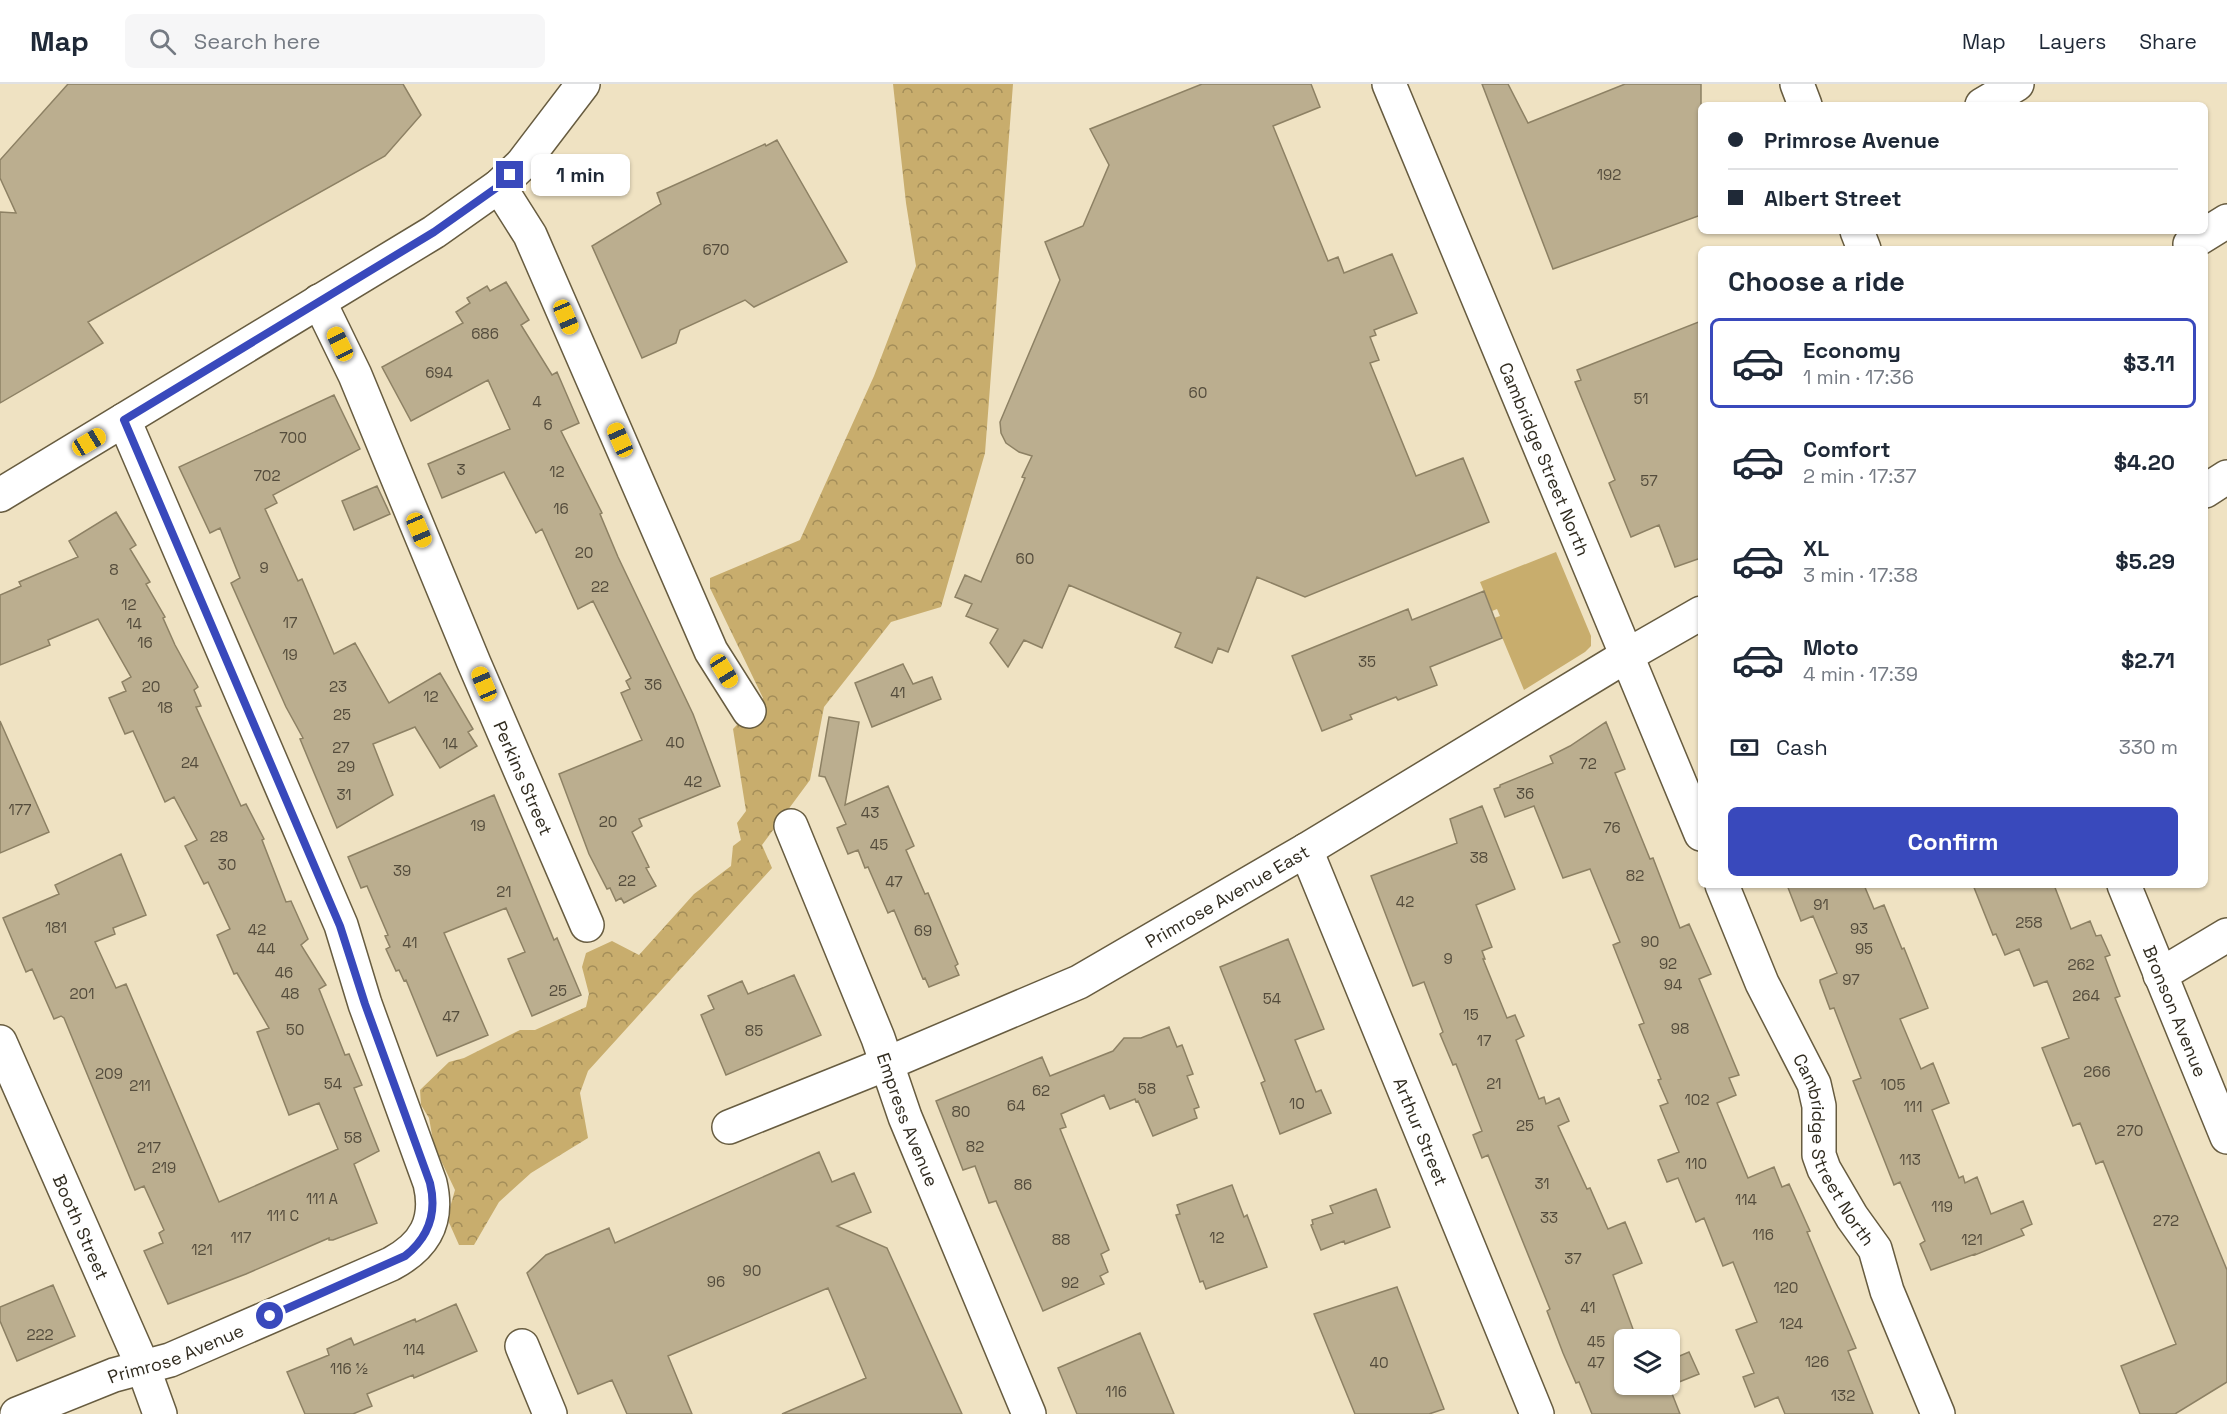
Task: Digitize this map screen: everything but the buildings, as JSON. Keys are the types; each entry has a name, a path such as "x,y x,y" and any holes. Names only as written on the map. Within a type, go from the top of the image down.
{"street":[{"path":"0,495 434,232 499,186 528,157 583,84"},
{"name":"Cambridge Street North","path":"1389,84 1698,827"},
{"path":"1797,84 1804,102"},
{"path":"1987,102 2017,84"},
{"path":"499,186 530,235 711,651 749,711"},
{"path":"2208,233 2227,221"},
{"path":"2190,244 2206,234"},
{"name":"Perkins Street","path":"320,301 355,375 474,663 587,925"},
{"name":"Primrose Avenue","path":"17,1414 114,1375 170,1360 391,1264 416,1247 424,1235 433,1210 430,1183 365,1004 340,926 124,420"},
{"path":"2208,488 2227,477"},
{"name":"Primrose Avenue East","path":"729,1127 886,1064 1079,982 1306,850 1698,615"},
{"name":"Empress Avenue","path":"791,826 878,1038 905,1117 1029,1414"},
{"name":"Arthur Street","path":"1306,850 1537,1414"},
{"name":"Cambridge Street North","path":"1723,888 1762,983 1814,1084 1818,1106 1819,1155 1824,1169 1852,1217 1875,1249 1887,1291 1938,1414"},
{"name":"Bronson Avenue","path":"2125,888 2227,1137"},
{"path":"2160,975 2227,935"},
{"name":"Booth Street","path":"0,1042 143,1367 160,1414"},
{"path":"522,1346 550,1414"}],"green space":[{"path":"893,84 1013,84 985,453 941,607 891,622 824,707 810,780 762,845 772,868 588,1071 580,1093 588,1138 531,1173 499,1202 474,1245 459,1245 447,1218 455,1190 434,1146 429,1118 421,1105 420,1090 449,1062 464,1058 520,1030 535,1030 586,1007 589,994 582,967 586,953 612,941 639,955 694,894 731,866 733,846 741,840 737,823 746,811 733,729 763,698 710,588 710,578 800,540 874,376 916,266 906,203"},
{"path":"1556,552 1591,636 1591,646 1524,690 1494,618 1500,616 1497,609 1492,611 1480,582"}],"route":[{"path":"270,1316 405,1256 416,1247 424,1235 430,1222 433,1199 430,1183 365,1004 340,926 124,420 434,232 499,186 510,175"}]}
